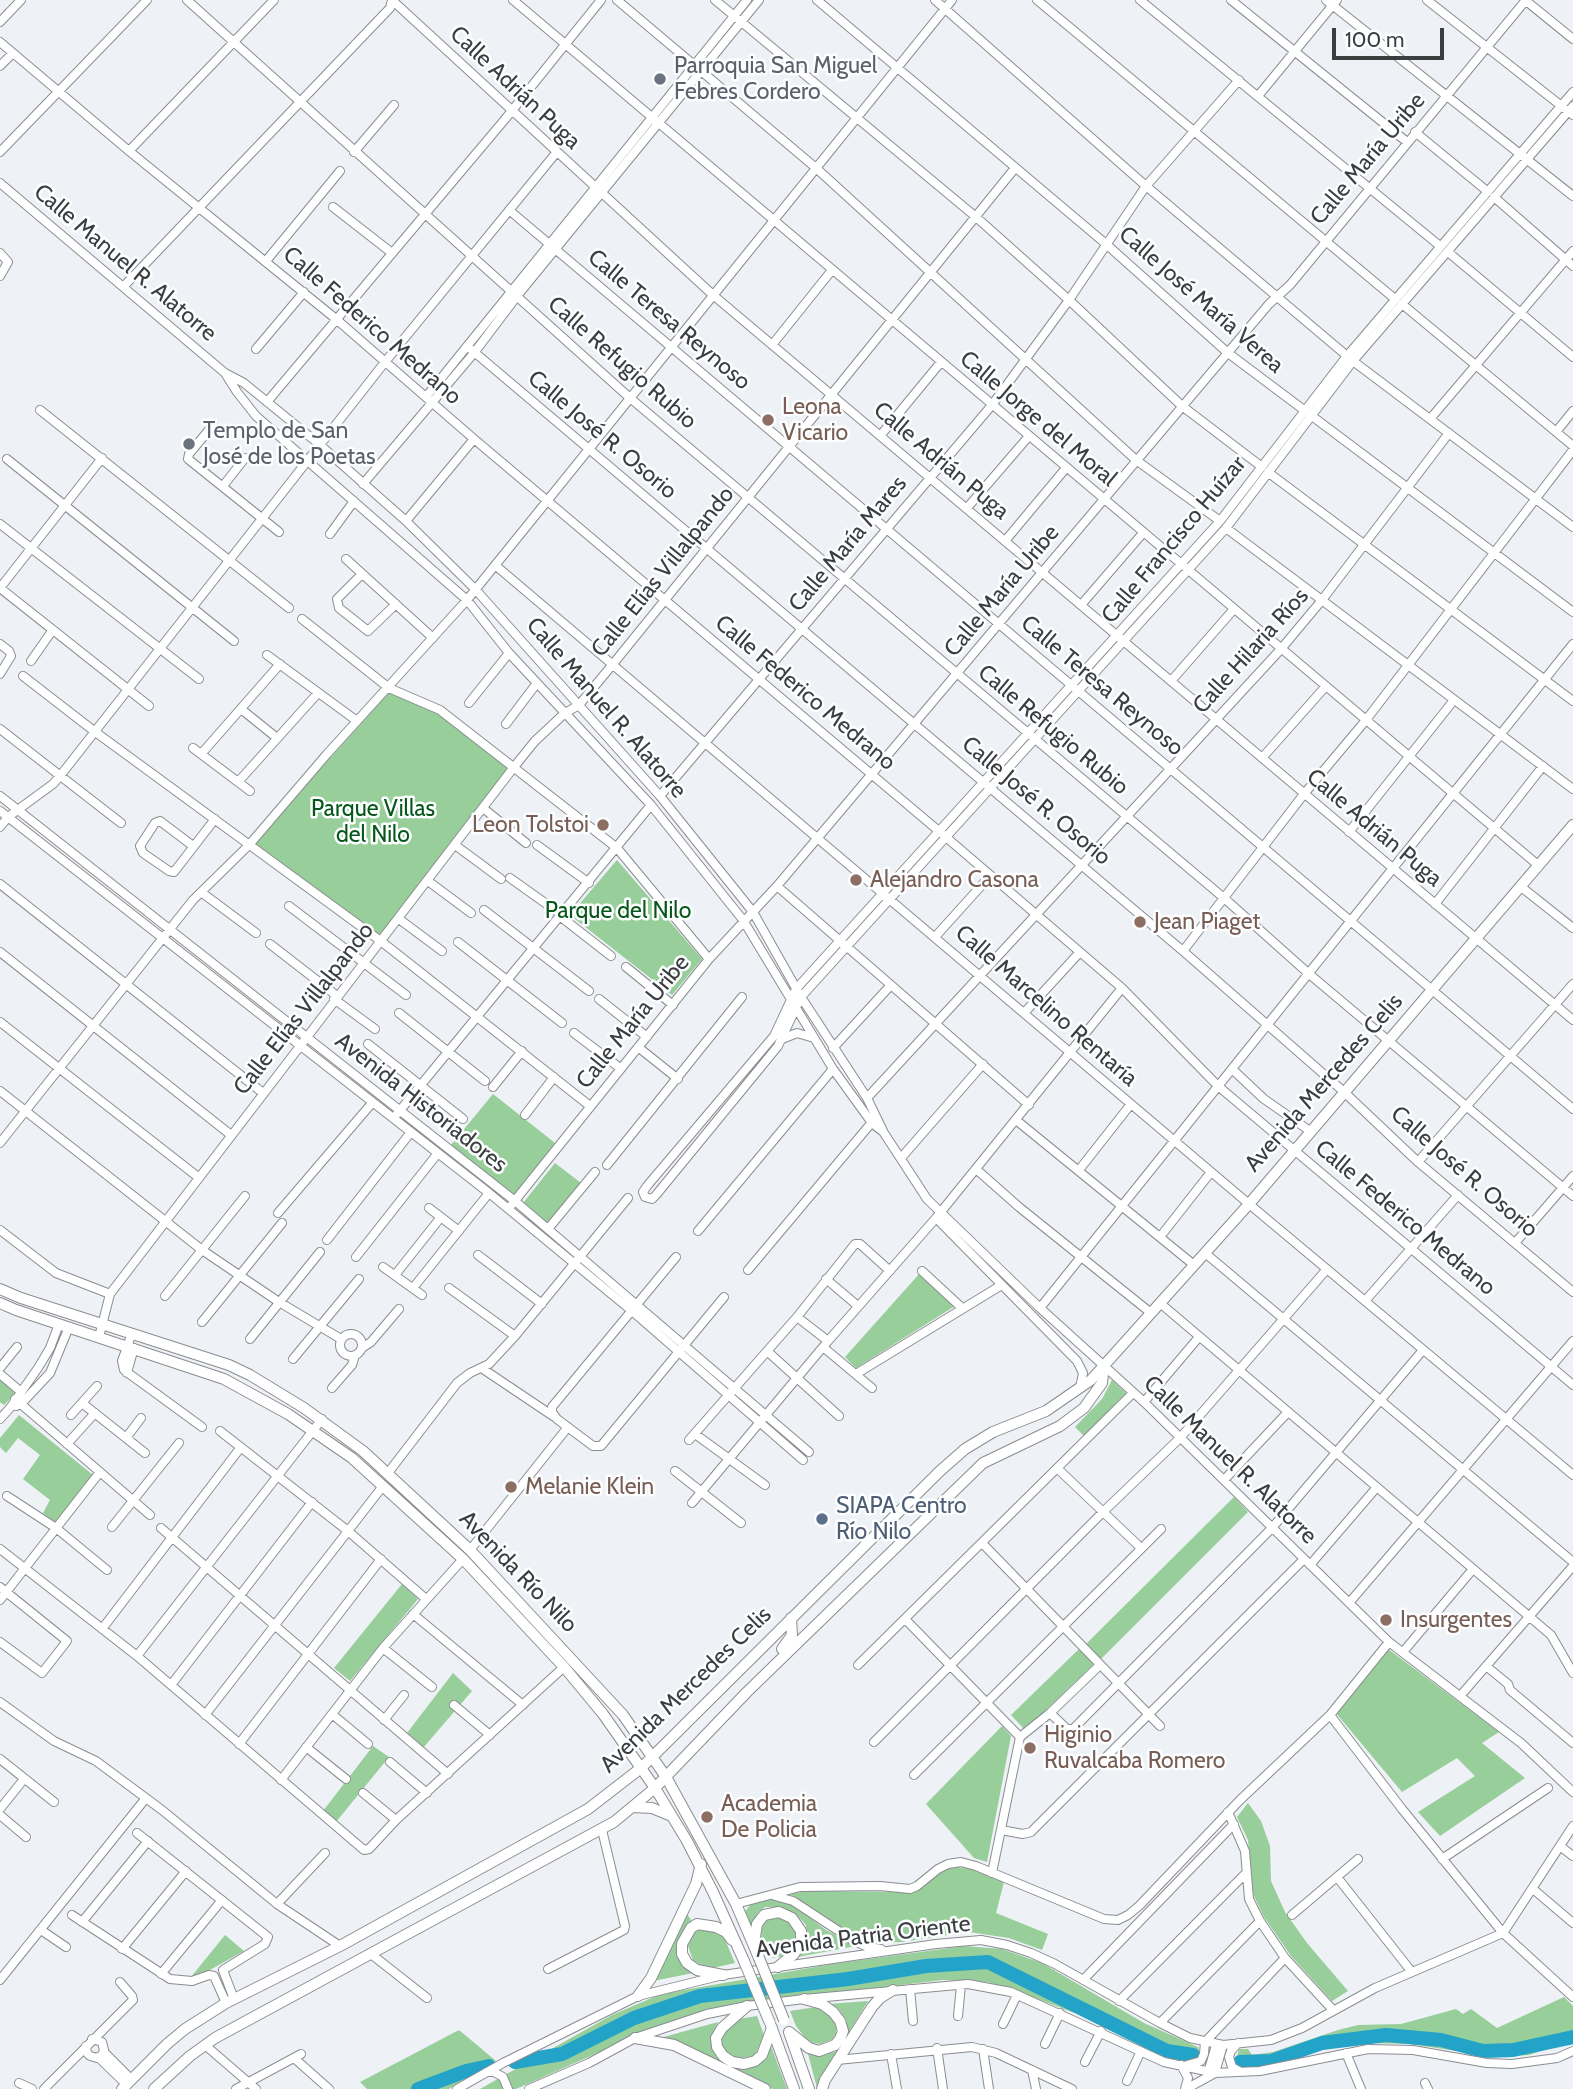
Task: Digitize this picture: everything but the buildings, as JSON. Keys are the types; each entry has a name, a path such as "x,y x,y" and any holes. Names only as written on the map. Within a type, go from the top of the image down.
{"main road":[{"name":"Avenida Mercedes Celis","path":"126,2084 185,2029 230,2001 340,1946 575,1818 652,1758 965,1449 993,1432 1046,1411 1080,1388 1104,1366 1249,1204 1573,825"},
{"name":"Avenida Río Nilo","path":"0,1289 229,1365 322,1419 388,1473 623,1714 666,1777 736,1904 789,2032 809,2089"},
{"name":"Avenida Río Nilo","path":"0,1303 224,1378 314,1430 352,1458 467,1554 603,1714 655,1788 699,1865 739,1948 794,2089"},
{"name":"Avenida Mercedes Celis","path":"154,2089 205,2045 603,1829 632,1807 655,1788 747,1692 984,1463 1060,1426 1084,1408 1102,1383 1104,1366"},
{"path":"747,1692 753,1679 792,1635 791,1618"},
{"path":"632,1807 652,1808 672,1816"},
{"path":"638,1996 651,1978 696,1884 699,1865 711,1859"},
{"path":"754,1946 757,1924 764,1915 779,1912 792,1918 799,1927 801,1942 794,1954 778,1967"},
{"path":"723,1975 697,1970 687,1964 682,1954 685,1935 691,1928 705,1923 726,1932 739,1948"},
{"path":"822,2089 837,2060 872,2007 893,1990"},
{"path":"789,2032 809,2048 819,2050 835,2045 840,2039 843,2031 833,2012 822,2004 804,1999"},
{"path":"747,2006 722,2028 716,2038 717,2047 723,2056 744,2064 755,2061 762,2055 771,2026"},
{"path":"635,2038 674,2045 765,2089"}],"street":[{"path":"0,22 21,0"},
{"path":"0,152 147,0"},
{"name":"Calle Refugio Rubio","path":"187,0 630,398 1573,1196"},
{"path":"129,151 274,0"},
{"path":"124,286 390,8 392,0"},
{"name":"Calle Adrián Puga","path":"392,0 713,295 1573,1020"},
{"name":"Calle Jorge del Moral","path":"513,0 1538,865"},
{"path":"267,402 512,111 601,0"},
{"path":"617,0 816,168 1136,460 1573,789"},
{"path":"715,0 976,217 1182,406 1573,701"},
{"path":"656,119 694,65 747,0"},
{"path":"363,484 552,246 656,119 701,71 759,0"},
{"name":"Calle José María Verea","path":"817,0 1106,244 1228,353 1573,612"},
{"path":"935,0 1276,297 1350,358 1573,527"},
{"path":"0,1143 162,937 201,892 249,845 467,600 952,0"},
{"path":"1037,0 1573,448 1366,720 1304,794 1183,951"},
{"path":"1231,0 1407,142"},
{"path":"1427,0 1569,110"},
{"path":"1525,0 1573,39"},
{"name":"Calle María Uribe","path":"512,1205 709,959 777,886 1182,406 1276,297 1290,285 1525,0"},
{"path":"1143,1 1370,186 1573,357"},
{"path":"1258,96 1332,2 1573,196"},
{"name":"Calle Federico Medrano","path":"0,42 129,151 304,292 943,835 1122,988 1218,1086 1573,1385"},
{"path":"0,66 13,53"},
{"name":"Calle María Mares","path":"660,796 992,405 1027,360 1146,186 1239,80"},
{"name":"Calle Francisco Huízar","path":"793,1004 799,993 1223,525 1350,358 1524,156 1569,110 1573,92"},
{"path":"354,152 394,105"},
{"path":"1415,132 1573,266"},
{"path":"0,827 8,817 60,776 385,362 556,153"},
{"name":"Calle Elías Villalpando","path":"99,1337 110,1294 362,962 382,942 513,767 535,741 565,713 579,705 1015,168"},
{"path":"267,261 340,171"},
{"name":"Calle Manuel R. Alatorre","path":"0,183 225,373 244,383 320,445 406,522 475,589 660,796 753,912 799,993 867,1098 875,1120"},
{"path":"333,207 392,253"},
{"name":"Calle Teresa Reynoso","path":"509,210 1573,1109"},
{"path":"1430,419 1573,251"},
{"path":"0,253 8,262 0,276"},
{"path":"772,345 832,270"},
{"path":"256,349 304,292"},
{"name":"Calle José R. Osorio","path":"471,349 1183,951 1343,1091 1418,1161 1573,1292"},
{"path":"880,436 941,362"},
{"name":"Calle Manuel R. Alatorre","path":"225,373 257,416 467,600 509,653 651,805 743,920 833,1069 875,1120 938,1215 1144,1402 1389,1642 1461,1695 1521,1744 1573,1792"},
{"path":"40,410 289,608"},
{"path":"1556,432 1573,411"},
{"path":"213,425 187,457 279,532"},
{"name":"Calle Hilaria Ríos","path":"867,1098 1281,649 1322,600 1449,433"},
{"path":"967,509 1029,436"},
{"path":"406,522 474,439"},
{"path":"102,458 0,588 149,706"},
{"path":"223,486 245,458"},
{"path":"7,459 234,641"},
{"path":"1005,541 1066,468"},
{"path":"330,534 354,501"},
{"path":"0,524 199,679"},
{"path":"1081,605 1143,533"},
{"path":"346,559 433,638"},
{"name":"Calle Marcelino Rentaría","path":"495,565 706,741 1174,1141 1573,1475"},
{"path":"362,574 337,599 339,608 368,631 396,604"},
{"path":"1171,681 1234,610"},
{"path":"302,619 389,688 435,708 617,848 709,959"},
{"path":"31,661 52,631"},
{"path":"0,644 11,656 0,674"},
{"path":"1040,1308 1573,644"},
{"path":"469,703 509,653"},
{"path":"267,654 357,721"},
{"path":"202,753 280,664"},
{"path":"23,677 382,942 590,1106"},
{"path":"506,724 537,683"},
{"path":"1262,758 1326,686"},
{"path":"239,782 318,693"},
{"path":"1349,832 1454,700"},
{"path":"241,709 277,738"},
{"path":"0,729 121,822"},
{"path":"193,748 250,791"},
{"path":"1435,904 1543,766"},
{"name":"Avenida Historiadores","path":"0,796 400,1111 635,1308 681,1349 728,1397 810,1452"},
{"path":"393,1119 651,805"},
{"path":"482,808 526,843"},
{"name":"Avenida Historiadores","path":"0,811 489,1193 548,1229 578,1260"},
{"path":"193,846 160,821 155,823 140,846 143,853 173,872 215,819"},
{"path":"455,845 561,916 611,956"},
{"path":"537,845 589,883"},
{"path":"935,937 990,876"},
{"path":"428,881 471,913"},
{"path":"0,884 263,1093"},
{"path":"777,886 1029,1105"},
{"path":"1520,886 1571,923"},
{"path":"201,892 256,933"},
{"path":"289,906 406,995"},
{"path":"484,910 589,991"},
{"path":"399,919 442,951"},
{"path":"458,942 562,1023"},
{"path":"270,944 375,1029"},
{"path":"1024,1013 1080,952"},
{"path":"0,953 231,1135"},
{"path":"626,968 673,1005"},
{"path":"1418,1161 1573,984"},
{"path":"833,1048 891,985"},
{"path":"692,1503 938,1215 1122,988"},
{"path":"607,1165 742,998"},
{"path":"599,999 646,1037"},
{"path":"793,1004 782,1039 775,1050 656,1195 652,1199 645,1197 643,1192 647,1186 774,1036 793,1004"},
{"path":"399,1013 489,1084 522,1051"},
{"path":"0,1022 198,1177"},
{"path":"574,1033 620,1068"},
{"path":"782,1039 797,1033 814,1038"},
{"path":"368,1044 463,1119"},
{"path":"638,1047 678,1079"},
{"path":"901,1158 983,1064"},
{"path":"698,1231 833,1069"},
{"path":"1232,1069 1264,1098 1310,1131"},
{"path":"525,1115 554,1077"},
{"path":"0,1091 202,1250 279,1302 341,1339"},
{"path":"278,1213 372,1102"},
{"path":"1079,1171 1131,1104"},
{"path":"714,1107 722,1115"},
{"path":"748,1270 875,1120"},
{"path":"1016,1120 1194,1265"},
{"path":"327,1240 411,1132"},
{"path":"356,1257 438,1153"},
{"path":"976,1169 1018,1208 1151,1313"},
{"path":"548,1229 595,1172"},
{"path":"1160,1237 1211,1172"},
{"path":"1515,1242 1573,1176"},
{"path":"413,1288 489,1193"},
{"path":"1365,1301 1458,1195"},
{"path":"165,1296 245,1196"},
{"path":"388,1473 457,1383 470,1373 483,1369 515,1336 628,1198"},
{"path":"429,1208 459,1231"},
{"path":"938,1215 1000,1286 1077,1361 1083,1373 1080,1388"},
{"path":"395,1275 441,1217"},
{"path":"202,1322 282,1223"},
{"path":"0,1230 57,1273 110,1294"},
{"path":"765,1485 692,1437 735,1390 857,1243 890,1271"},
{"path":"250,1339 320,1252"},
{"path":"1205,1253 1573,1564 1461,1695"},
{"path":"478,1255 542,1304"},
{"path":"555,1417 552,1407 676,1257"},
{"path":"383,1267 422,1295"},
{"path":"874,1742 1180,1438 1327,1269"},
{"path":"922,1271 962,1308"},
{"path":"293,1359 359,1279"},
{"path":"826,1279 858,1306"},
{"path":"856,1374 1000,1286"},
{"path":"449,1288 515,1336"},
{"path":"483,1369 593,1446 601,1446 724,1297"},
{"path":"1160,1303 1530,1616 1551,1635 1573,1673"},
{"path":"332,1388 352,1365 359,1352 362,1343 355,1334 345,1335 341,1339 341,1350 345,1354 359,1352 399,1309"},
{"path":"797,1317 872,1388"},
{"path":"19,1398 64,1326"},
{"path":"0,1419 6,1409 52,1369 64,1326"},
{"path":"132,1333 131,1347 122,1361 127,1373 202,1427"},
{"path":"1144,1402 1199,1337"},
{"path":"1349,1603 1573,1341"},
{"path":"0,1368 18,1347"},
{"name":"Avenida Historiadores","path":"681,1349 735,1390 803,1460"},
{"path":"1050,1713 1067,1729 1072,1729 1119,1684 1272,1528 1423,1350"},
{"path":"767,1351 839,1416"},
{"path":"0,1374 19,1398 67,1444 150,1515"},
{"path":"71,1415 97,1386"},
{"path":"858,1665 1133,1393"},
{"path":"82,1402 145,1452"},
{"path":"1224,1480 1288,1412"},
{"path":"67,1444 95,1413"},
{"path":"126,1438 141,1418"},
{"path":"137,1656 322,1419"},
{"path":"281,1780 383,1648 467,1554 568,1427"},
{"path":"220,1431 348,1531 426,1599"},
{"path":"112,1527 179,1443"},
{"path":"102,1629 241,1447"},
{"path":"1057,1468 1141,1549"},
{"path":"676,1471 741,1523"},
{"path":"0,1600 3,1589 24,1568 100,1472"},
{"path":"205,1714 383,1486"},
{"path":"1001,1830 1023,1834 1031,1832 1148,1714 1307,1562 1377,1487"},
{"path":"7,1496 56,1528 107,1570"},
{"path":"171,1685 312,1502"},
{"path":"161,1528 447,1774"},
{"path":"914,1775 1161,1529"},
{"path":"982,1543 1160,1726"},
{"path":"0,1549 137,1656 364,1850 369,1849 564,1667"},
{"path":"239,1744 381,1559"},
{"path":"1403,1652 1474,1569"},
{"path":"0,1642 41,1673 67,1642 3,1589"},
{"path":"414,1614 523,1705"},
{"path":"905,1619 1020,1737"},
{"path":"736,1904 800,1887 910,1889 938,1869 961,1862 1104,1919 1118,1920 1139,1906 1228,1812 1330,1715 1389,1642"},
{"path":"383,1648 432,1687"},
{"path":"992,1873 1020,1737 1050,1713 1100,1665"},
{"path":"1486,1666 1573,1743"},
{"path":"384,1720 404,1695"},
{"path":"1,1705 54,1741 96,1761 277,1904 340,1946"},
{"path":"454,1705 490,1735"},
{"path":"332,1714 368,1744"},
{"path":"1330,1715 1503,1933 1573,1997"},
{"path":"306,1746 345,1779"},
{"path":"0,1759 54,1802"},
{"path":"390,1762 427,1793"},
{"path":"0,1809 24,1779"},
{"path":"1442,1859 1548,1788"},
{"path":"363,1793 396,1821"},
{"path":"0,1980 146,1798"},
{"path":"1228,1812 1245,1851 1249,1899 1260,1921 1285,1958 1333,2010"},
{"path":"0,1815 26,1837"},
{"path":"1083,1980 1234,1824"},
{"path":"1503,1933 1573,1826"},
{"path":"548,1969 624,1930 603,1829"},
{"path":"137,1833 266,1936 268,1940 223,1970 230,2001"},
{"path":"82,1922 148,1842"},
{"path":"1560,1846 1573,1856"},
{"path":"277,1904 325,1853"},
{"path":"1292,1914 1358,1859"},
{"path":"122,1949 186,1871"},
{"path":"1119,2001 1245,1874"},
{"path":"1337,1877 1411,1971"},
{"path":"1533,1889 1573,1923"},
{"path":"769,1896 793,1901 840,1934 861,1944 894,1950"},
{"path":"161,1974 222,1900"},
{"path":"72,1914 161,1974 181,1981 214,1976 230,2001"},
{"path":"1160,2023 1260,1921"},
{"path":"41,1930 66,1947"},
{"name":"Avenida Patria Oriente","path":"459,2088 638,1996 723,1975 981,1940 1007,1945 1031,1954 1160,2023 1219,2045 1271,2040 1302,2028 1411,1971 1503,1933"},
{"path":"371,1954 427,1998"},
{"path":"1181,2065 1194,2065 1200,2061 1205,2054 1205,2042 1285,1958"},
{"path":"44,2089 133,2000 120,1982"},
{"path":"958,2016 961,1985"},
{"path":"529,2089 589,2063 635,2038 707,2014 804,1999 961,1985 1017,1995 1164,2062 1210,2074 1260,2071 1368,2049 1413,2050 1486,2063 1512,2064 1557,2058 1573,2052"},
{"path":"910,1989 913,2021"},
{"path":"1003,2024 1017,1995"},
{"path":"1045,2044 1060,2013"},
{"path":"1086,2062 1101,2031"},
{"path":"89,2043 102,2042 101,2055 126,2084"},
{"path":"89,2043 90,2056 101,2055"},
{"path":"1238,2043 1229,2057 1232,2067 1241,2072"},
{"path":"205,2045 256,2089"},
{"path":"1186,2089 1210,2074 1219,2045"},
{"path":"837,2060 960,2046 983,2049 1072,2089"},
{"path":"937,2048 943,2089"},
{"path":"983,2049 989,2089"},
{"path":"1127,2081 1141,2051"},
{"path":"1346,2053 1361,2089"},
{"path":"891,2054 897,2089"},
{"path":"236,2089 297,2056 329,2089"},
{"path":"1181,2065 1188,2078 1186,2089"},
{"path":"1032,2070 1036,2089"},
{"path":"487,2072 498,2073 503,2077 508,2089"},
{"path":"19,2083 32,2089"}],"green space":[{"name":"Parque Villas del Nilo","path":"390,691 433,707 511,767 380,935 253,844"},
{"name":"Parque del Nilo","path":"617,860 702,959 672,995 570,915"},
{"path":"493,1094 555,1143 514,1195 451,1145"},
{"path":"555,1163 581,1183 547,1223 523,1203"},
{"path":"920,1273 955,1306 856,1368 845,1357"},
{"path":"0,1377 18,1391 4,1405 0,1402"},
{"path":"1112,1380 1126,1393 1084,1436 1075,1427 1102,1399"},
{"path":"19,1415 93,1475 55,1523 43,1513 50,1500 23,1479 40,1455 18,1438 6,1453 0,1447 0,1438"},
{"path":"1234,1497 1248,1512 1101,1659 1086,1644"},
{"path":"402,1584 418,1599 350,1681 334,1668"},
{"path":"1079,1649 1094,1664 1025,1730 1011,1715"},
{"path":"1388,1649 1499,1732 1482,1743 1525,1778 1440,1836 1418,1812 1475,1776 1457,1758 1402,1792 1335,1712"},
{"path":"453,1673 472,1691 423,1748 407,1733"},
{"path":"1002,1726 1011,1736 987,1862 974,1858 926,1804"},
{"path":"373,1746 389,1757 336,1822 323,1811"},
{"path":"1248,1803 1261,1821 1270,1846 1271,1881 1285,1912 1307,1943 1348,1991 1332,2001 1291,1956 1264,1917 1253,1894 1248,1840 1237,1817"},
{"path":"951,1866 971,1869 1004,1882 996,1913 1048,1934 1042,1950 1009,1938 969,1932 902,1942 873,1943 854,1937 790,1894 807,1891 914,1892"},
{"path":"765,1899 790,1903 826,1930 856,1946 798,1957 807,1940 806,1925 796,1914 781,1907 765,1907 758,1912 751,1925 744,1913 750,1905"},
{"path":"687,1914 693,1923 682,1936 693,1973 653,1981 659,1973"},
{"path":"779,1917 790,1922 796,1931 794,1946 786,1956 769,1958 761,1941 762,1928 768,1918"},
{"path":"700,1929 718,1932 724,1937 735,1963 708,1969 693,1960 688,1946 693,1933"},
{"path":"225,1935 244,1951 208,1971 191,1977"},
{"path":"964,1946 1002,1949 1042,1963 1144,2023 1198,2047 1198,2058 1183,2063 1143,2047 1077,2014 1006,1987 987,1982 943,1980 750,2003 622,2042 516,2089 480,2089 612,2015 661,1994 832,1964"},
{"path":"1564,1997 1573,2006 1573,2040 1529,2055 1498,2057 1409,2044 1370,2043 1326,2049 1275,2063 1249,2065 1236,2062 1239,2049 1248,2049 1252,2055 1273,2052 1358,2025 1401,2024 1456,2009 1463,2014 1471,2009 1497,2028"},
{"path":"868,2001 817,2088 808,2054 835,2052 847,2033 846,2019 838,2008 829,2004"},
{"path":"816,2007 825,2010 836,2020 833,2039 821,2044 806,2039 796,2026 790,2011"},
{"path":"757,2016 764,2035 755,2055 733,2057 724,2051 721,2035 738,2019"},
{"path":"718,2022 712,2036 714,2052 718,2059 727,2064 758,2065 766,2059 771,2046 787,2089 773,2089 678,2043 660,2038"},
{"path":"459,2030 496,2061 449,2089 367,2089 360,2082"}],"waterway":[{"path":"515,2062 562,2054 634,2018 700,1996 848,1979 926,1966 988,1962 1167,2051 1193,2055"},
{"path":"1240,2062 1271,2061 1322,2043 1386,2035 1441,2040 1483,2051 1513,2050 1573,2037"},
{"path":"418,2089 466,2071 489,2066"}],"place":[{"name":"Parroquia San Miguel Febres Cordero","path":"660,79"},
{"name":"Leona Vicario","path":"768,420"},
{"name":"Templo de San José de los Poetas","path":"189,444"},
{"name":"Leon Tolstoi","path":"603,825"},
{"name":"Alejandro Casona","path":"856,880"},
{"name":"Jean Piaget","path":"1140,922"},
{"name":"Melanie Klein","path":"511,1487"},
{"name":"SIAPA Centro Río Nilo","path":"822,1519"},
{"name":"Insurgentes","path":"1386,1620"},
{"name":"Higinio Ruvalcaba Romero","path":"1030,1748"},
{"name":"Academia De Policia","path":"707,1817"}]}
